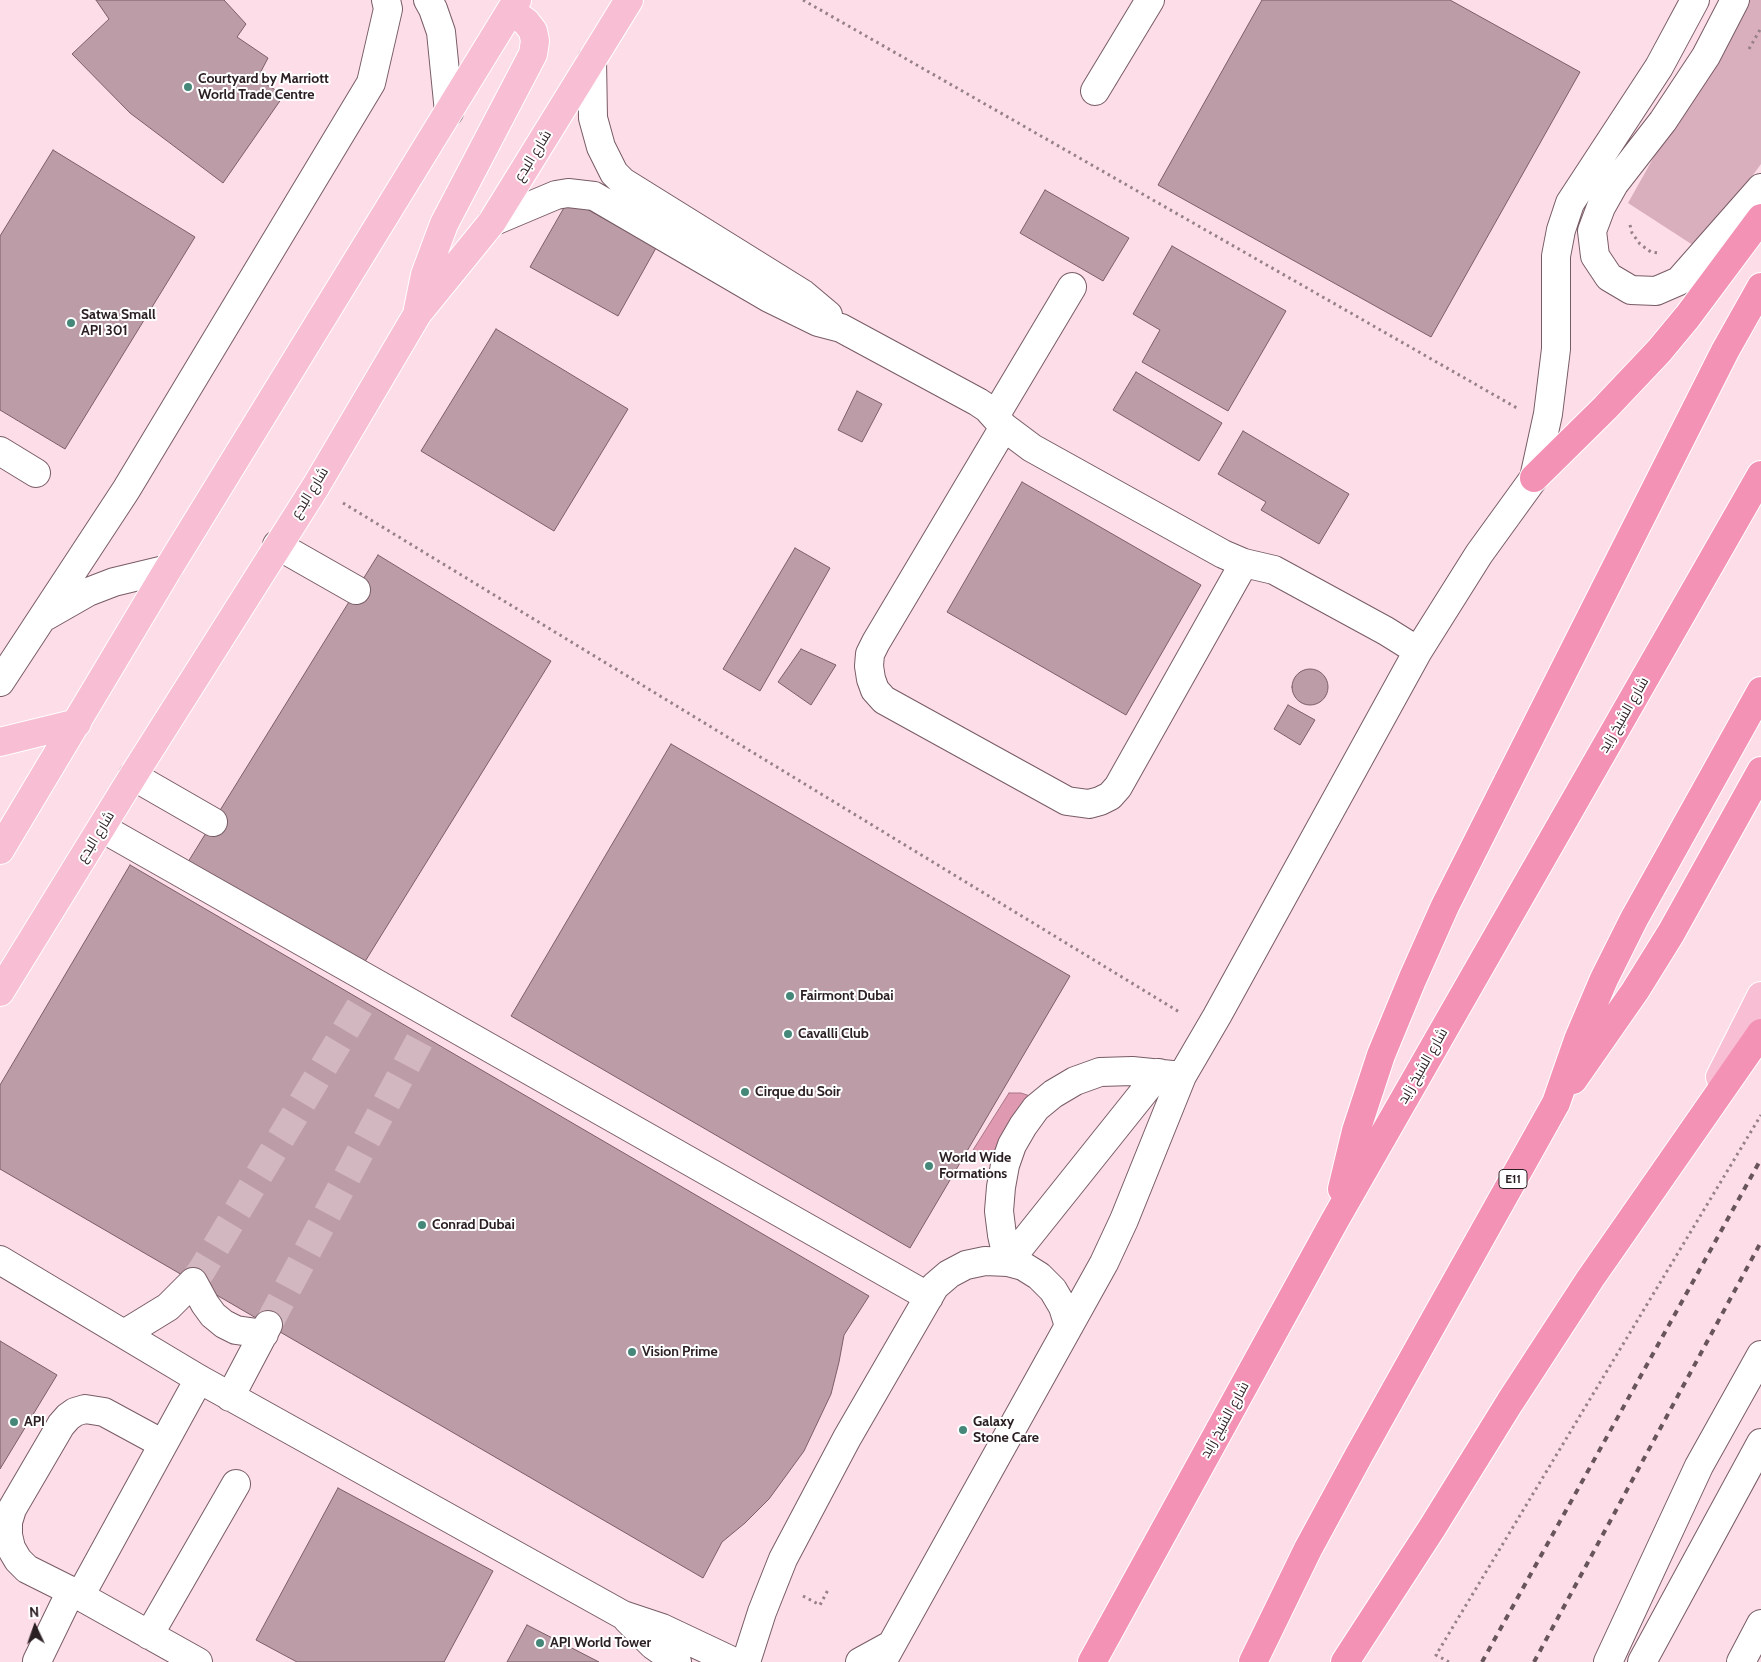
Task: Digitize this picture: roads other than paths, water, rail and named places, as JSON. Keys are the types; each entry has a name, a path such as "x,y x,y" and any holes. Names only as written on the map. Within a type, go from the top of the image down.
{"highway":[{"path":"1534,478 1659,351 1688,316 1761,218"},
{"path":"1335,1220 1356,1131 1382,1055 1412,980 1445,906 1725,351 1761,287"},
{"name":"شارع الشيخ زايد","path":"1092,1662 1335,1220 1761,475"},
{"name":"E11","path":"1252,1662 1308,1548 1556,1103 1604,979 1634,919 1761,691"},
{"path":"1556,1103 1597,1048 1671,934 1761,771"},
{"path":"1345,1662 1547,1345 1606,1256 1761,1033"}],"main road":[{"name":"شارع البدع","path":"0,992 133,776 316,486 418,313 492,222 629,0"},
{"path":"0,850 168,569 449,112 513,4 533,31 535,42 533,54 444,224 425,275 418,313"},
{"path":"0,742 77,723"},
{"path":"1691,1134 1761,996"}],"street":[{"path":"0,682 126,490 371,84 388,9 386,0"},
{"path":"428,0 441,32 449,112"},
{"path":"1095,91 1150,0"},
{"path":"1008,1262 1218,1016 1418,651 1479,554 1534,478 1552,390 1556,349 1556,256 1570,203 1659,67 1695,0"},
{"path":"1735,0 1706,56 1663,120 1614,184 1601,207 1592,231 1595,256 1609,277 1631,290 1656,291 1679,281 1761,188"},
{"path":"592,60 593,118 600,147 614,172 623,182 803,294 841,328"},
{"path":"492,222 556,195 568,193 594,196 769,298 818,322 841,328 978,402 987,408 999,422 1032,448 1223,554 1244,564 1274,570 1386,631 1418,651"},
{"path":"1072,287 870,654 870,679 875,690 884,700 1067,801 1089,804 1100,802 1110,796 1118,787 1244,564"},
{"path":"0,452 36,473"},
{"path":"278,545 356,590"},
{"path":"40,620 64,605 105,586 140,574 168,569"},
{"path":"133,776 213,822"},
{"path":"102,828 428,1026 929,1298"},
{"path":"1008,1262 999,1211 1001,1186 1005,1165 1012,1145 1036,1108 1068,1085 1100,1072 1132,1071 1170,1074"},
{"path":"860,1662 886,1654 1104,1263 1124,1220 1170,1074"},
{"path":"0,1260 230,1397 623,1615 662,1628 734,1662"},
{"path":"746,1662 762,1612 783,1559 848,1438 935,1286 949,1274 966,1265 986,1261 1008,1262 1023,1266 1039,1276 1053,1290 1063,1306 1069,1326"},
{"path":"124,1334 168,1307 193,1282 213,1315 224,1324 236,1330 266,1329 230,1397"},
{"path":"1608,1662 1699,1466 1761,1355"},
{"path":"37,1661 199,1379"},
{"path":"163,1444 104,1412 94,1409 75,1412 61,1424 12,1509 8,1522 8,1535 11,1548 18,1560 27,1569 198,1662"},
{"path":"1642,1662 1761,1443"},
{"path":"149,1636 236,1484"},
{"path":"623,1615 653,1645 677,1662"},
{"path":"1740,1662 1761,1624"}],"tunnel":[{"path":"193,1282 363,1001"},
{"path":"268,1325 422,1036"}],"railway":[{"path":"1482,1662 1761,1159"},
{"path":"1534,1662 1761,1242"}],"place":[{"name":"Courtyard by Marriott World Trade Centre","path":"188,87"},
{"name":"Satwa Small API 301","path":"71,323"},
{"name":"Fairmont Dubai","path":"790,996"},
{"name":"Cavalli Club","path":"788,1034"},
{"name":"Cirque du Soir","path":"745,1092"},
{"name":"World Wide Formations","path":"929,1166"},
{"name":"Conrad Dubai","path":"422,1225"},
{"name":"Vision Prime","path":"632,1352"},
{"name":"API","path":"14,1422"},
{"name":"Galaxy Stone Care","path":"963,1430"},
{"name":"API World Tower","path":"540,1643"}]}
